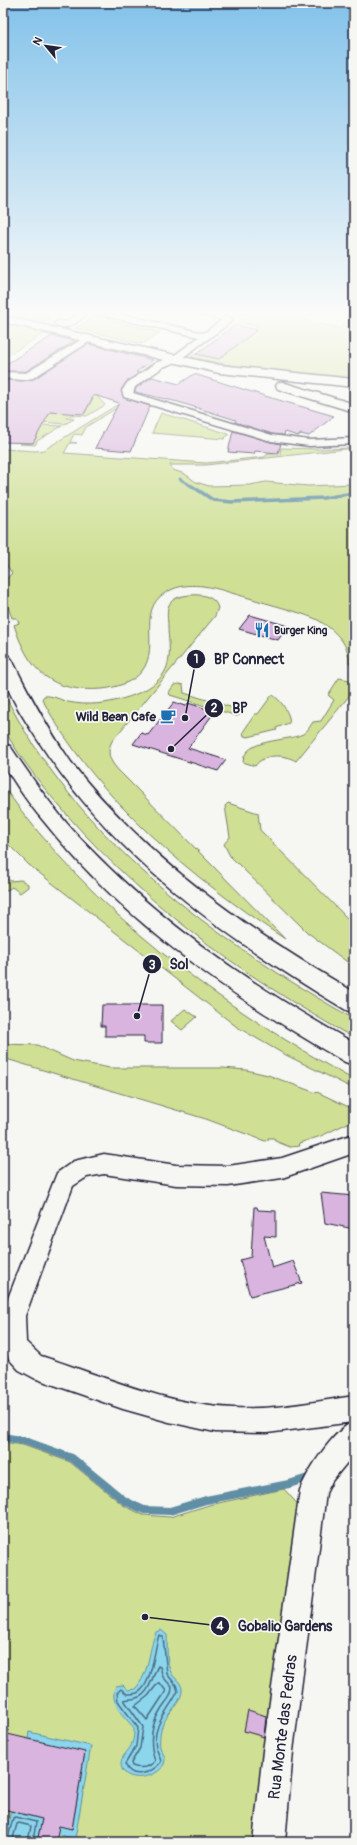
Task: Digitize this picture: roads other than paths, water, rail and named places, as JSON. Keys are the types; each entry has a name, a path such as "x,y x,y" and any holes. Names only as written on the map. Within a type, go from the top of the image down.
{"main road":[{"path":"321,396 341,402 354,408"},
{"path":"333,396 341,402"},
{"path":"3,660 25,708 61,762 106,816 148,858 196,899 236,929 294,967 354,1003"},
{"path":"3,750 34,796 66,835 104,874 146,913 193,951 251,992 307,1028 354,1055"}],"street":[{"path":"131,396 271,438 309,443 354,441"},
{"path":"349,1145 282,1168 228,1176 176,1175 104,1164 82,1168 65,1180 13,1316 12,1330 15,1344 22,1358 34,1366 166,1409 216,1419 255,1421 354,1409"},
{"name":"Rua Monte das Pedras","path":"269,1842 278,1751 313,1490 323,1472 354,1434"}],"water":[{"path":"161,1630 167,1635 168,1665 172,1674 180,1684 182,1692 181,1697 167,1717 161,1729 160,1747 165,1757 164,1764 161,1769 155,1773 148,1776 134,1777 123,1771 121,1762 133,1741 134,1728 118,1709 114,1698 114,1692 116,1686 123,1685 128,1690 135,1689 140,1683 146,1669 153,1639 156,1632"},
{"path":"29,1732 91,1746 75,1839 57,1834 59,1825 72,1829 85,1753 28,1739"},
{"path":"11,1811 42,1819 37,1842 4,1842"}],"waterway":[{"path":"180,479 193,487"},
{"path":"192,486 213,500 232,502 323,498 354,493"},
{"path":"3,1437 25,1441 72,1458 125,1501 144,1510 170,1511 206,1500 289,1484 311,1477"}],"place":[{"name":"Burger King","path":"262,630"},
{"name":"Wild Bean Cafe","path":"168,716"},
{"name":"BP Connect","path":"185,718"},
{"name":"BP","path":"171,749"},
{"name":"Sol","path":"137,1016"},
{"name":"Gobalio Gardens","path":"145,1617"}]}
